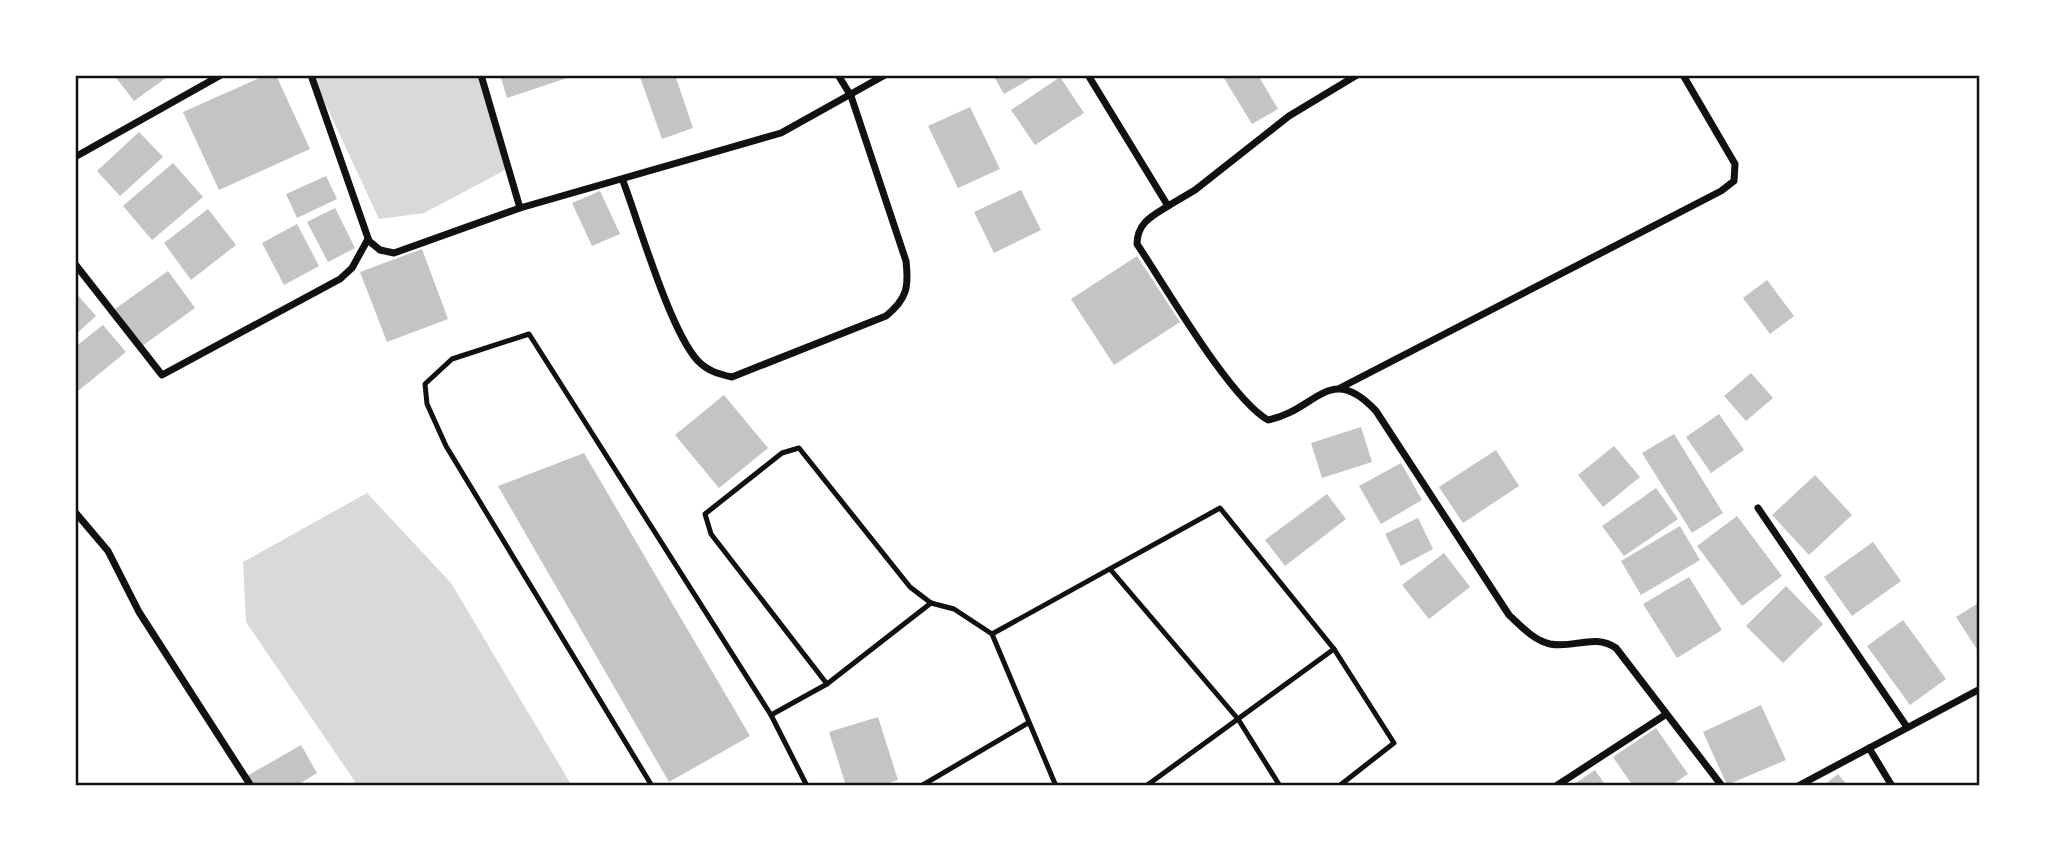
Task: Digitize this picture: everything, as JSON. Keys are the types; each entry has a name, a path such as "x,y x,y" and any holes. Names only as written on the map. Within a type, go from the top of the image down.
{"street":[{"path":"75,157 221,75"},
{"path":"311,75 368,239 380,250 394,253 520,208 623,181 781,132 885,75"},
{"path":"481,75 520,208"},
{"path":"623,181 662,289 684,338 697,360 714,374 732,377 886,316 905,297 909,284 906,261 851,96 838,75"},
{"path":"1088,75 1168,206"},
{"path":"1357,75 1289,116 1195,190 1147,219 1137,232 1137,244 1225,376 1258,415 1268,420 1284,417 1324,392 1340,388 1721,191 1734,181 1735,164 1683,75"},
{"path":"75,264 162,375 340,279 352,268 368,239"},
{"path":"1340,388 1353,390 1376,411 1509,615 1532,636 1552,644 1604,640 1628,659 1665,715 1722,786"},
{"path":"1758,508 1907,727"},
{"path":"75,512 108,551 139,612 251,786"},
{"path":"1798,786 1980,689"},
{"path":"1556,786 1665,715"},
{"path":"1869,748 1892,786"}],"lane":[{"path":"652,786 446,446 427,404 425,384 452,359 529,334 771,715 807,786"},
{"path":"827,684 711,534 705,514 782,453 799,447 910,587 930,603 954,609 992,634 1056,786"},
{"path":"992,634 1220,508 1334,649 1394,743 1339,786"},
{"path":"1110,569 1238,719 1280,786"},
{"path":"771,715 827,684 930,603"},
{"path":"1146,786 1334,649"},
{"path":"921,786 1028,723"}],"shaded area":[{"path":"312,75 482,75 509,168 424,213 379,219"},
{"path":"367,493 451,583 572,786 358,786 246,622 243,562"}],"building":[{"path":"114,75 170,75 134,101"},
{"path":"266,75 276,75 310,149 219,190 183,112"},
{"path":"500,75 573,75 573,76 507,98"},
{"path":"675,75 693,128 662,139 640,77"},
{"path":"993,75 1037,75 1004,94"},
{"path":"1222,75 1258,75 1278,109 1252,124"},
{"path":"1060,77 1084,113 1035,145 1011,110"},
{"path":"970,107 1000,169 958,188 928,126"},
{"path":"139,132 163,157 120,196 97,171"},
{"path":"173,163 203,197 152,240 123,206"},
{"path":"326,176 337,199 297,218 286,194"},
{"path":"1021,190 1041,230 994,253 974,212"},
{"path":"600,191 620,234 592,246 572,203"},
{"path":"335,208 355,248 328,262 307,222"},
{"path":"208,209 236,245 191,280 164,243"},
{"path":"297,224 319,266 284,285 262,243"},
{"path":"422,249 448,319 387,342 360,272"},
{"path":"1137,256 1180,322 1114,365 1071,299"},
{"path":"168,271 195,308 142,346 115,309"},
{"path":"1767,280 1794,316 1770,334 1743,298"},
{"path":"75,292 96,316 75,335"},
{"path":"103,325 126,352 78,391 75,347"},
{"path":"1751,373 1773,398 1746,421 1724,396"},
{"path":"724,395 768,448 719,488 675,435"},
{"path":"1719,414 1744,450 1711,473 1686,437"},
{"path":"1361,427 1372,462 1322,478 1311,443"},
{"path":"1674,434 1723,513 1692,533 1642,453"},
{"path":"1614,446 1640,477 1603,507 1578,475"},
{"path":"1496,450 1519,486 1463,523 1439,487"},
{"path":"584,453 750,736 669,782 498,486"},
{"path":"1401,463 1422,500 1381,524 1359,486"},
{"path":"1815,475 1852,515 1809,555 1772,515"},
{"path":"1656,488 1678,519 1624,556 1602,526"},
{"path":"1327,494 1346,519 1285,566 1265,540"},
{"path":"1737,516 1782,576 1742,606 1697,546"},
{"path":"1418,518 1433,549 1401,566 1385,534"},
{"path":"1680,526 1700,560 1641,595 1621,561"},
{"path":"1873,542 1901,581 1852,616 1824,577"},
{"path":"1444,553 1470,587 1429,619 1402,585"},
{"path":"1689,577 1722,630 1677,658 1643,604"},
{"path":"1786,586 1823,624 1783,663 1746,626"},
{"path":"1980,602 1980,654 1956,617"},
{"path":"1903,620 1946,679 1910,705 1867,646"},
{"path":"1761,705 1786,760 1727,785 1703,732"},
{"path":"878,717 898,780 880,786 846,786 829,732"},
{"path":"1656,728 1688,774 1670,786 1633,786 1613,757"},
{"path":"301,745 317,773 296,786 253,786 247,776"},
{"path":"1595,770 1606,786 1571,786"},
{"path":"1838,774 1848,786 1823,786"}]}
